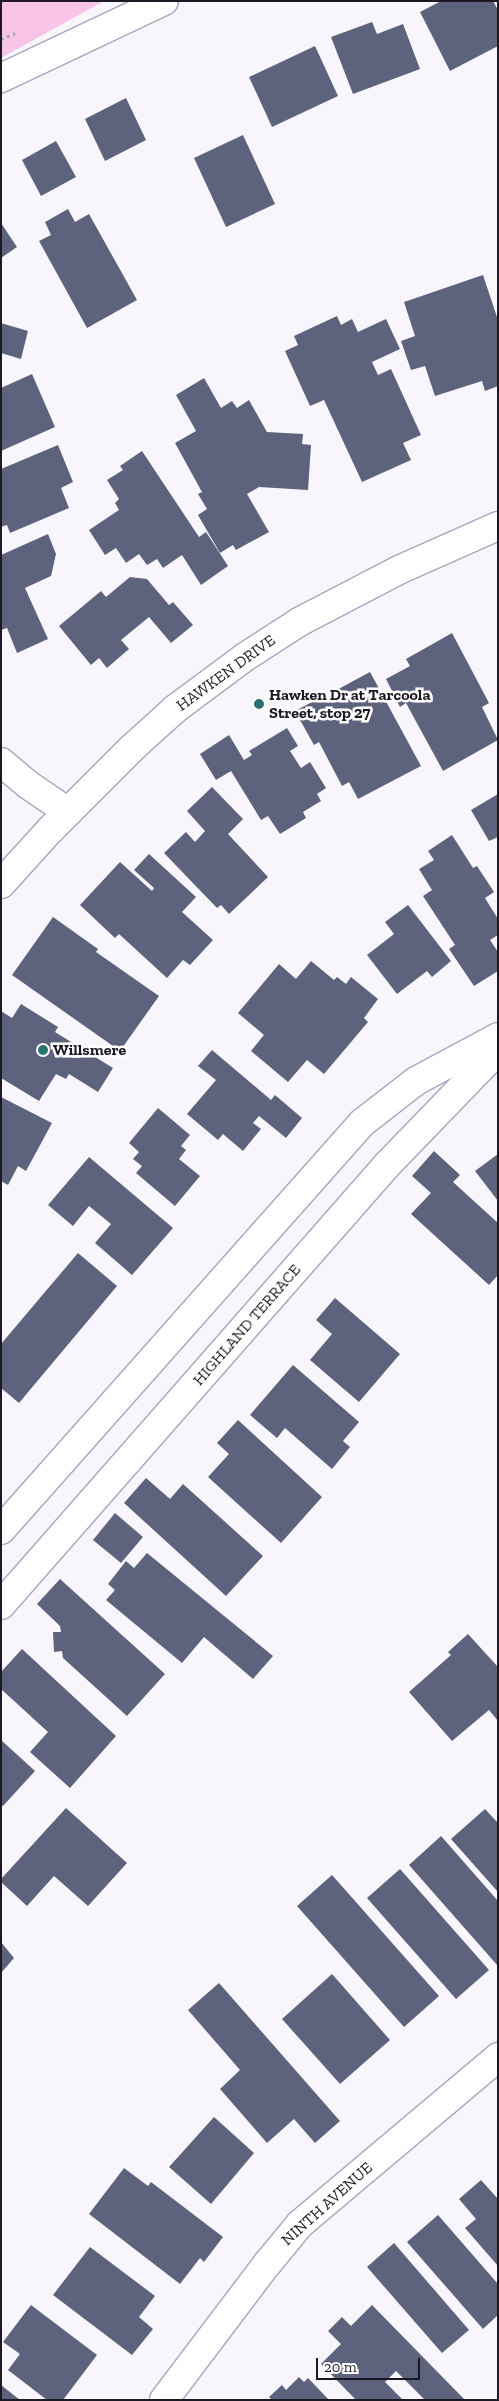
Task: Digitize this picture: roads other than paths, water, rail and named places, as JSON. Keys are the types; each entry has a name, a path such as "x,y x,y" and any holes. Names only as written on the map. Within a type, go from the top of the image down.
{"street":[{"path":"1,78 164,1"},
{"name":"HAWKEN DRIVE","path":"1,884 68,812 175,709 270,640 299,622 401,569 498,526"},
{"path":"1,762 27,784 68,812"},
{"path":"1,1530 362,1123 416,1081 498,1037"},
{"name":"HIGHLAND TERRACE","path":"1,1605 388,1165 498,1050"},
{"name":"NINTH AVENUE","path":"164,2400 267,2264 300,2224 498,2057"}],"place":[{"name":"Hawken Dr at Tarcoola Street, stop 27","path":"259,704"},
{"name":"Willsmere","path":"43,1050"}]}
